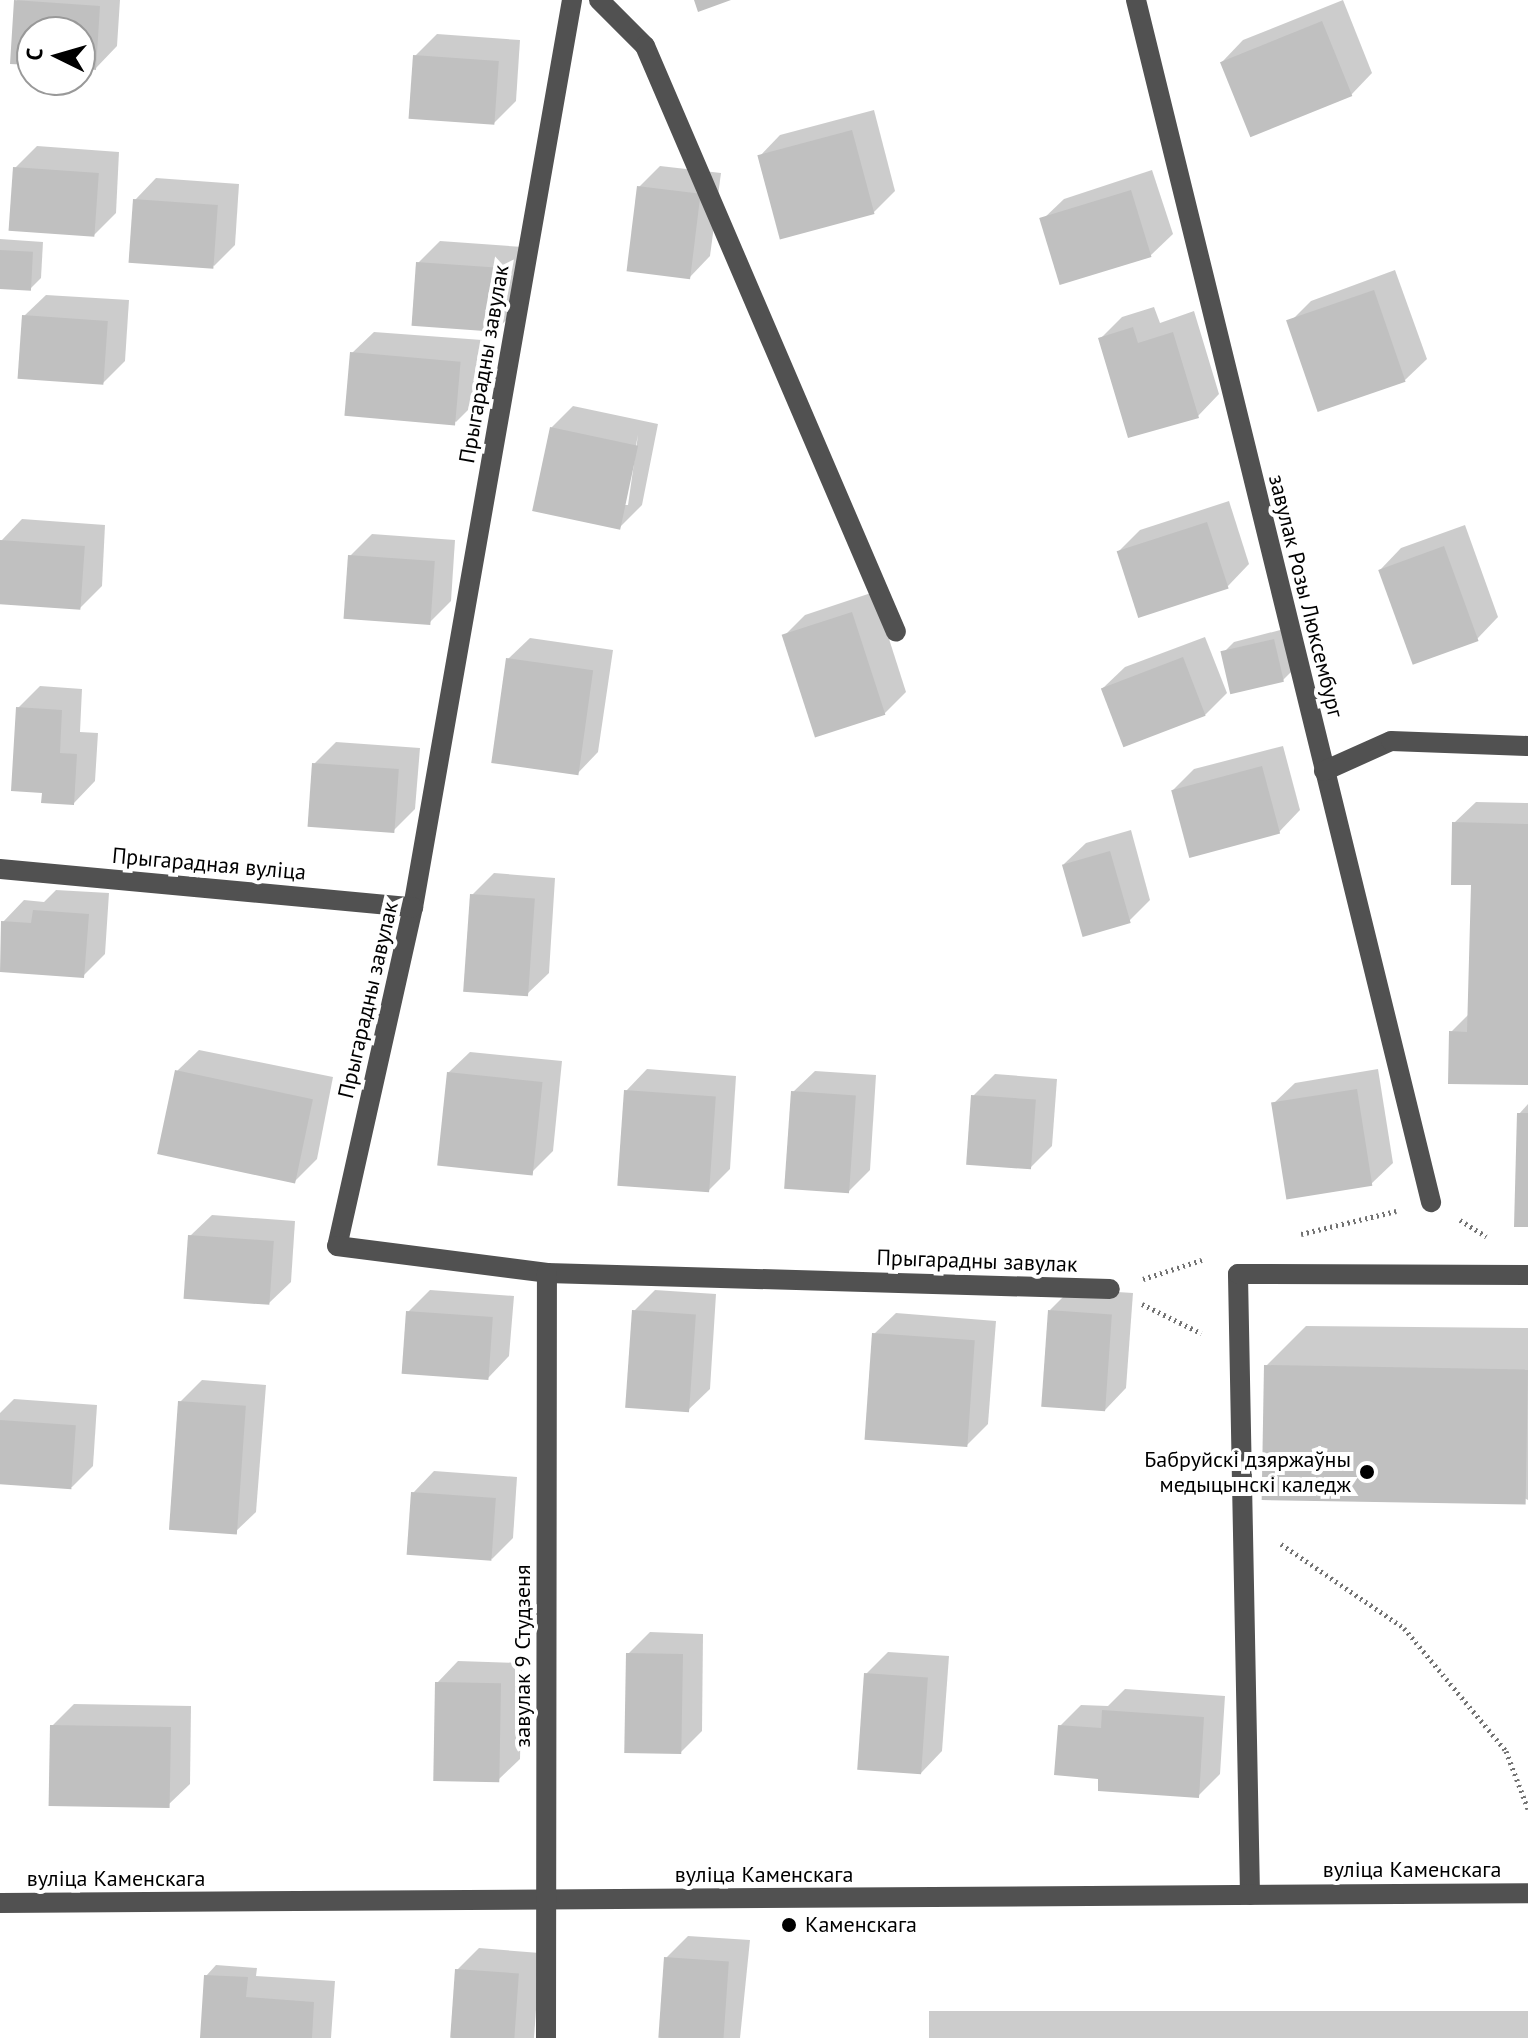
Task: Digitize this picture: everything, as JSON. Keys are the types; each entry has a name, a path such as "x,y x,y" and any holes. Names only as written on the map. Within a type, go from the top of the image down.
{"street":[{"name":"Прыгарадны завулак","path":"572,0 413,907 337,1246 547,1273 1110,1289"},
{"path":"599,0 645,46 896,632"},
{"name":"завулак Розы Люксембург","path":"1136,0 1431,1202"},
{"path":"1324,771 1391,741 1528,746"},
{"name":"Прыгарадная вуліца","path":"0,869 413,907"},
{"name":"завулак 9 Студзеня","path":"546,2038 547,1273"},
{"path":"1250,1895 1238,1274 1528,1275"},
{"name":"вуліца Каменскага","path":"0,1903 1528,1893"}],"path":[{"path":"1245,1519 1404,1628 1506,1751 1528,1809"}],"building":[{"path":"14,0 100,6 96,70 96,16 16,16 16,64 10,64"},
{"path":"694,0 731,0 698,12"},
{"path":"1322,21 1352,96 1250,137 1220,62"},
{"path":"413,55 499,61 494,125 409,119"},
{"path":"852,130 875,214 780,239 757,155"},
{"path":"13,167 99,173 94,237 9,231"},
{"path":"637,186 701,194 690,279 627,271"},
{"path":"1131,190 1151,257 1060,285 1039,218"},
{"path":"133,199 218,205 213,269 129,263"},
{"path":"0,250 33,252 31,291 0,289"},
{"path":"416,262 503,268 498,332 412,326"},
{"path":"1374,290 1406,382 1318,412 1286,320"},
{"path":"22,315 108,321 103,385 18,379"},
{"path":"1133,327 1138,343 1173,332 1199,418 1128,438 1098,338"},
{"path":"350,352 461,362 455,425 344,416"},
{"path":"550,427 638,446 620,530 532,511"},
{"path":"1207,522 1229,589 1138,618 1117,551"},
{"path":"0,540 85,546 80,610 0,604"},
{"path":"1444,546 1479,641 1413,665 1378,570"},
{"path":"348,555 435,561 430,625 344,619"},
{"path":"852,612 885,715 815,738 782,635"},
{"path":"1274,639 1284,682 1230,694 1220,651"},
{"path":"1183,657 1206,716 1123,747 1101,689"},
{"path":"506,658 593,670 578,775 491,763"},
{"path":"16,707 62,710 60,753 77,754 74,805 41,803 42,793 11,791"},
{"path":"312,763 399,769 394,833 308,827"},
{"path":"1262,766 1280,834 1189,858 1171,790"},
{"path":"1452,822 1528,824 1528,1085 1448,1084 1449,1031 1467,1032 1471,885 1451,885"},
{"path":"1110,851 1131,923 1083,937 1062,865"},
{"path":"470,894 535,899 528,996 463,992"},
{"path":"33,910 89,914 84,978 0,972 1,921 31,923"},
{"path":"175,1070 313,1099 295,1183 157,1154"},
{"path":"447,1072 542,1082 533,1176 437,1165"},
{"path":"1357,1089 1372,1186 1286,1199 1271,1103"},
{"path":"624,1090 716,1096 709,1192 617,1186"},
{"path":"791,1091 856,1096 849,1193 784,1189"},
{"path":"971,1095 1036,1100 1031,1169 966,1165"},
{"path":"1517,1113 1528,1113 1528,1227 1514,1227"},
{"path":"188,1235 274,1241 269,1305 184,1299"},
{"path":"632,1310 696,1314 689,1412 625,1408"},
{"path":"1048,1310 1112,1314 1105,1411 1041,1407"},
{"path":"406,1311 493,1317 488,1380 402,1374"},
{"path":"872,1333 975,1340 967,1447 865,1440"},
{"path":"1264,1365 1528,1370 1526,1505 1262,1500"},
{"path":"178,1401 246,1406 237,1534 169,1530"},
{"path":"0,1420 76,1425 71,1489 0,1484"},
{"path":"411,1492 496,1498 491,1561 407,1555"},
{"path":"626,1653 683,1654 681,1754 624,1753"},
{"path":"864,1673 928,1677 921,1774 857,1770"},
{"path":"435,1682 501,1683 499,1782 433,1781"},
{"path":"1102,1710 1204,1717 1199,1798 1098,1791 1098,1779 1054,1775 1058,1725 1101,1728"},
{"path":"50,1725 171,1727 170,1808 49,1806"},
{"path":"664,1957 729,1962 723,2038 658,2038"},
{"path":"455,1969 519,1973 514,2038 450,2038"},
{"path":"204,1975 248,1977 246,1997 314,2002 312,2038 200,2038"}],"place":[{"name":"Бабруйскі дзяржаўны медыцынскі каледж","path":"1367,1472"},
{"name":"Каменскага","path":"789,1925"}]}
